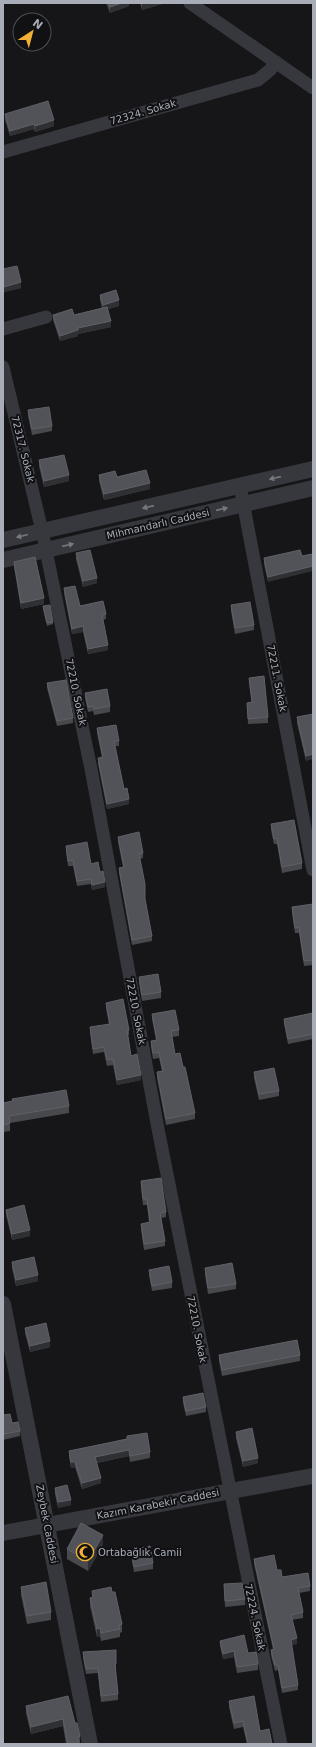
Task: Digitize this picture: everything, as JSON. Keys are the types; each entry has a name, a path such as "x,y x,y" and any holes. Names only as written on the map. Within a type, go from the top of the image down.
{"street":[{"path":"190,3 313,88"},
{"name":"72324. Sokak","path":"3,152 258,80 270,70 276,62"},
{"path":"3,329 46,317"},
{"name":"72317. Sokak","path":"3,367 42,531"},
{"name":"Mihmandarlı Caddesi","path":"3,540 313,469"},
{"name":"72211. Sokak","path":"240,486 313,870"},
{"name":"Mihmandarlı Caddesi","path":"3,560 313,488"},
{"name":"72210. Sokak","path":"42,531 93,776 159,1134 229,1491"},
{"name":"Zeybek Caddesi","path":"3,1304 90,1744"},
{"name":"Kazım Karabekir Caddesi","path":"3,1532 313,1476"},
{"name":"72224. Sokak","path":"229,1491 281,1744"}],"building":[{"path":"109,3 122,3 110,7"},
{"path":"48,101 54,120 35,126 34,124 10,131 5,114"},
{"path":"17,266 21,282 4,287 3,269"},
{"path":"116,290 119,300 103,305 100,295"},
{"path":"107,307 111,321 78,328 78,330 60,336 53,315 72,309 74,315"},
{"path":"49,407 52,426 32,429 28,410"},
{"path":"64,455 69,475 44,481 39,460"},
{"path":"146,470 150,483 104,494 99,475 115,471 117,477"},
{"path":"90,550 97,578 83,581 76,553"},
{"path":"300,550 302,556 312,554 313,566 268,577 264,558"},
{"path":"35,557 44,598 21,603 14,562"},
{"path":"75,586 80,606 103,601 106,614 102,615 108,645 88,649 83,626 72,629 64,588"},
{"path":"250,602 254,625 235,628 231,605"},
{"path":"50,605 53,622 47,623 43,606"},
{"path":"264,676 268,717 248,719 247,703 252,702 249,678"},
{"path":"66,680 73,718 57,721 47,683"},
{"path":"107,689 110,706 94,709 93,706 88,707 85,693"},
{"path":"313,714 313,754 306,756 297,717"},
{"path":"116,725 119,741 114,741 124,789 127,788 129,799 107,804 98,758 103,757 97,728"},
{"path":"294,820 302,863 282,867 277,838 274,839 271,824"},
{"path":"139,832 143,853 139,854 145,884 145,899 152,936 132,940 119,868 124,867 118,837"},
{"path":"87,842 91,864 98,862 100,872 103,871 105,882 92,885 91,879 77,881 73,860 68,861 66,846"},
{"path":"313,904 313,960 304,961 299,927 295,928 292,907"},
{"path":"158,974 161,992 142,995 139,977"},
{"path":"123,999 129,1030 127,1030 131,1056 137,1054 141,1075 117,1080 113,1059 107,1060 104,1047 93,1049 90,1027 110,1024 106,1003"},
{"path":"175,1010 179,1030 171,1031 175,1054 180,1053 183,1067 185,1067 195,1113 166,1119 157,1072 163,1071 159,1052 153,1053 151,1041 157,1040 152,1014"},
{"path":"313,1013 313,1034 288,1039 284,1019"},
{"path":"274,1068 279,1091 259,1094 254,1072"},
{"path":"66,1090 69,1106 9,1116 10,1123 3,1125 3,1103 13,1101 12,1099"},
{"path":"161,1178 166,1212 160,1213 165,1241 144,1244 141,1224 150,1222 147,1199 143,1199 141,1181"},
{"path":"24,1205 30,1230 12,1234 6,1210"},
{"path":"34,1257 38,1275 16,1280 12,1262"},
{"path":"232,1263 236,1284 208,1288 205,1268"},
{"path":"169,1266 172,1282 152,1286 149,1270"},
{"path":"46,1323 50,1341 30,1346 25,1328"},
{"path":"297,1340 300,1355 222,1370 219,1355"},
{"path":"203,1393 206,1407 186,1411 183,1397"},
{"path":"10,1414 12,1423 18,1422 20,1431 3,1434 3,1415"},
{"path":"252,1428 258,1458 243,1461 236,1432"},
{"path":"147,1433 150,1452 130,1456 129,1450 95,1457 101,1478 82,1483 75,1462 71,1462 69,1451 127,1439 127,1436"},
{"path":"67,1485 71,1500 58,1502 55,1488"},
{"path":"81,1523 103,1535 88,1561 67,1549"},
{"path":"150,1546 153,1563 134,1567 132,1555 136,1555 135,1549"},
{"path":"274,1555 277,1570 281,1570 282,1577 308,1573 310,1586 298,1588 303,1612 291,1615 297,1638 291,1640 298,1685 282,1688 278,1665 275,1665 271,1650 274,1649 254,1559"},
{"path":"46,1582 51,1612 27,1616 21,1587"},
{"path":"242,1583 245,1599 225,1601 224,1584"},
{"path":"111,1587 112,1592 115,1592 122,1624 119,1625 120,1629 101,1633 100,1628 97,1629 90,1598 93,1597 92,1591"},
{"path":"244,1635 248,1653 256,1652 258,1664 237,1667 234,1651 223,1654 220,1641"},
{"path":"116,1650 115,1664 118,1694 101,1696 98,1668 86,1669 83,1652"},
{"path":"68,1696 80,1736 77,1737 79,1744 68,1744 63,1719 31,1727 26,1706"},
{"path":"254,1696 260,1731 269,1729 272,1744 248,1744 243,1721 234,1723 229,1701"}],"place":[{"name":"Ortabağlık Camii","path":"85,1552"}]}
